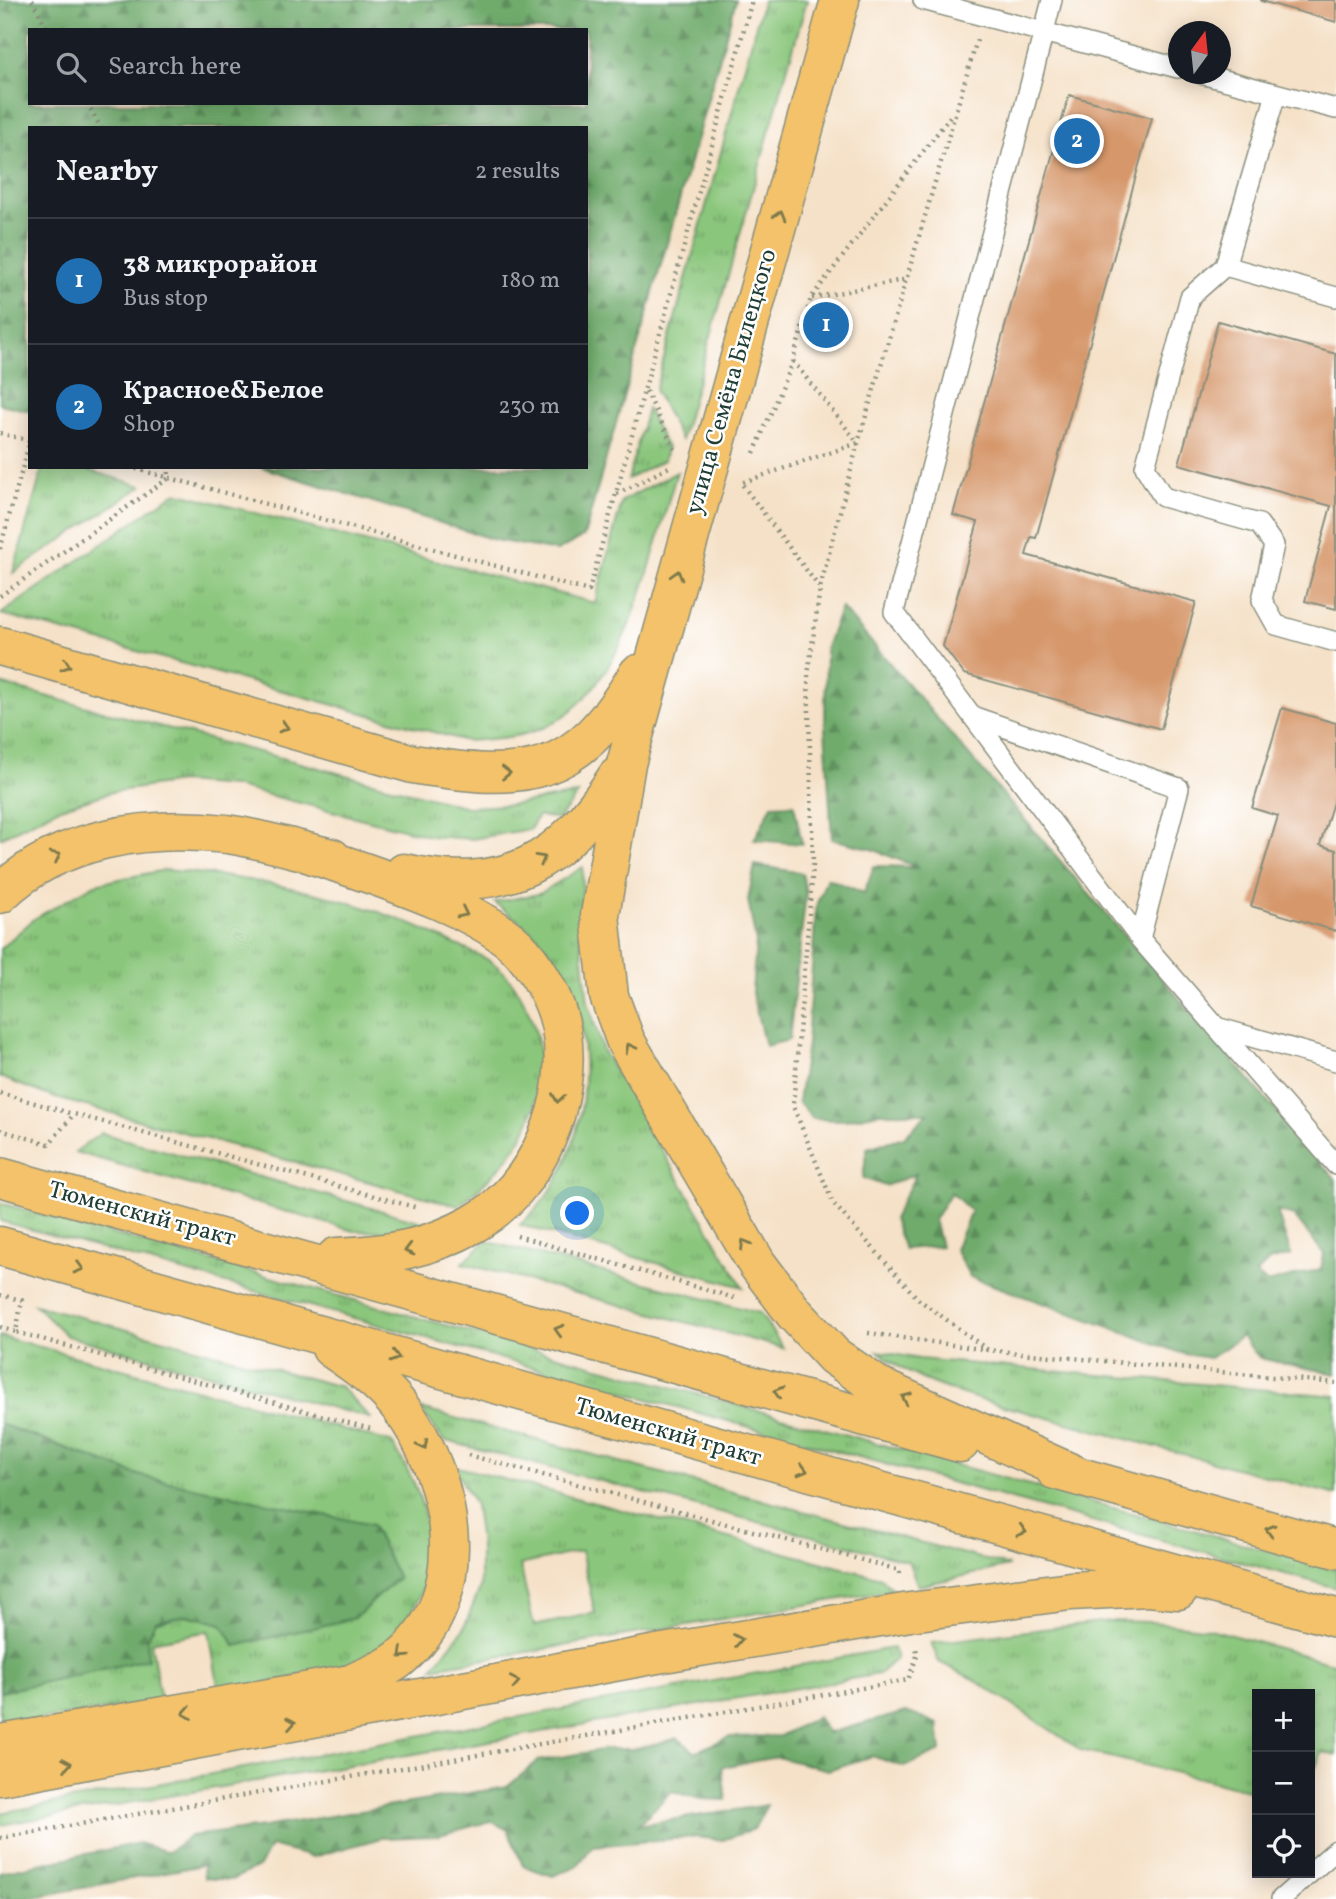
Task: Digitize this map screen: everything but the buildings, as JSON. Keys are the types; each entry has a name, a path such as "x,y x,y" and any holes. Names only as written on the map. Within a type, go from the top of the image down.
{"main road":[{"name":"улица Семёна Билецкого","path":"626,764 658,641 841,0"},
{"path":"0,646 413,764 472,774 523,773 566,758 600,731 658,641"},
{"path":"0,894 22,872 78,846 151,832 227,834 445,881 505,875 542,860 568,841 592,815 626,764"},
{"path":"626,764 600,915 609,996 626,1042 757,1264 795,1314 834,1356 878,1387 1080,1477"},
{"path":"305,1259 390,1255 437,1242 475,1223 498,1207 524,1179 538,1157 555,1118 562,1066 561,1027 545,985 521,950 480,921 432,898 308,853"},
{"name":"Тюменский тракт","path":"16,1181 305,1259 1336,1549"},
{"name":"Тюменский тракт","path":"7,1247 1333,1617"},
{"path":"0,1744 351,1684 399,1660 430,1626 447,1578 448,1532 444,1491 424,1444 399,1406 365,1371 306,1332"},
{"path":"0,1776 657,1654 910,1612 1070,1591 1162,1588 1214,1594 1333,1617"}],"lane":[{"path":"923,0 1168,65"},
{"path":"1052,0 894,612 1140,939 1336,1165"},
{"path":"1231,82 1336,109"},
{"path":"1276,94 1225,266 1189,297 1145,467 1163,497 1259,524 1274,545 1262,600 1276,625 1336,642"},
{"path":"1225,266 1336,297"},
{"path":"972,716 1179,788 1140,939"},
{"path":"1216,1027 1336,1061"},
{"path":"1281,1899 1336,1850"}],"path":[{"path":"32,0 47,28"},
{"path":"136,469 589,591 752,0"},
{"path":"984,16 858,443 820,588 808,676 813,866 793,1106 833,1203 846,1220 918,1298 988,1350"},
{"path":"89,105 99,126"},
{"path":"751,459 793,360 811,298 954,111"},
{"path":"811,298 908,279"},
{"path":"793,360 858,443"},
{"path":"616,495 680,461 646,389"},
{"path":"0,433 28,440"},
{"path":"741,484 858,443"},
{"path":"0,549 28,448"},
{"path":"168,469 169,478"},
{"path":"741,484 746,471"},
{"path":"0,596 169,478"},
{"path":"741,484 820,588"},
{"path":"0,1093 422,1209"},
{"path":"0,1130 49,1144 74,1114"},
{"path":"475,1223 741,1300"},
{"path":"0,1327 16,1332"},
{"path":"855,1329 891,1338 988,1350 1336,1383"}],"green space":[{"path":"0,0 736,0 584,536 557,551 495,540 267,469 588,469 588,126 28,126 28,411 0,404"},
{"path":"763,0 807,0 681,440 655,391"},
{"path":"647,409 667,448 664,460 628,479"},
{"path":"42,469 85,469 142,486 13,573"},
{"path":"677,472 633,615 598,682 574,708 545,727 517,736 466,741 1,614 176,492 595,603 622,501"},
{"path":"841,607 1336,1180 1336,1374 1259,1358 1242,1336 1210,1358 1184,1354 970,1277 955,1249 971,1211 951,1192 934,1220 941,1246 904,1249 893,1219 916,1174 885,1186 863,1178 867,1148 904,1137 928,1113 879,1113 845,1120 813,1119 798,1102 807,1044 816,906 827,878 864,893 874,866 917,867 872,849 832,839 825,728 826,647","holes":["1277,1211 1294,1216 1324,1254 1321,1269 1267,1283 1256,1274 1269,1261 1291,1255"]},
{"path":"0,684 467,807 510,805 578,794 559,819 538,816 530,829 472,839 430,836 233,786 180,782 112,792 57,809 0,838"},
{"path":"794,804 802,844 754,840 772,805"},
{"path":"755,865 802,873 806,893 789,1040 765,1046 752,993 756,942 748,900"},
{"path":"583,867 581,942 588,1002 603,1051 743,1287 520,1225 546,1197 565,1164 576,1132 583,1097 584,1062 581,1026 572,993 557,962 536,936 494,902 539,894"},
{"path":"165,870 275,884 347,902 417,926 478,954 504,972 522,997 534,1027 540,1071 537,1094 525,1131 504,1163 458,1206 52,1097 0,1077 0,949 34,919 95,884"},
{"path":"101,1133 426,1223 399,1232 354,1231 75,1152"},
{"path":"0,1203 1336,1569 1336,1588 0,1221"},
{"path":"486,1241 760,1313 783,1348 462,1263"},
{"path":"35,1305 341,1387 370,1418 67,1336"},
{"path":"0,1336 391,1442 416,1488 429,1536 429,1560 424,1584 414,1607 389,1639 362,1660 306,1675 219,1691 209,1631 151,1642 161,1702 0,1725 0,1692 148,1659 147,1639 156,1621 187,1615 222,1624 235,1646 141,1476 0,1424"},
{"path":"878,1351 919,1359 1336,1396 1336,1495 981,1400 914,1375"},
{"path":"421,1409 1009,1566 918,1586 908,1561 443,1440"},
{"path":"0,1424 141,1476 372,1525 398,1578 355,1618 235,1646 222,1624 187,1615 156,1621 147,1639 148,1659 0,1692"},
{"path":"454,1466 881,1578 894,1590 432,1668 463,1630 480,1588 480,1543 475,1505","holes":["581,1551 595,1613 534,1626 520,1565"]},
{"path":"1108,1621 1152,1622 1210,1629 1336,1664 1336,1755 1322,1752 1315,1769 1315,1689 1252,1689 1252,1791 1081,1750 973,1679 939,1662 931,1643"},
{"path":"893,1648 897,1658 879,1674 0,1825 0,1813"},
{"path":"906,1712 938,1724 941,1751 904,1767 872,1756 828,1770 777,1757 722,1767 726,1800 700,1799 672,1791 638,1825 767,1805 754,1829 723,1840 694,1837 593,1846 577,1866 553,1876 523,1866 508,1830 491,1821 436,1836 381,1838 313,1857 270,1846 259,1867 231,1880 204,1878 203,1865 24,1899 0,1899 0,1872 139,1843 168,1852 190,1836 264,1827 507,1787 538,1761 607,1749 635,1749 678,1738 695,1752 729,1737 780,1736 817,1717 828,1733"}],"place":[{"name":"Красное&Белое","path":"1077,141"},
{"name":"38 микрорайон","path":"826,325"}]}
